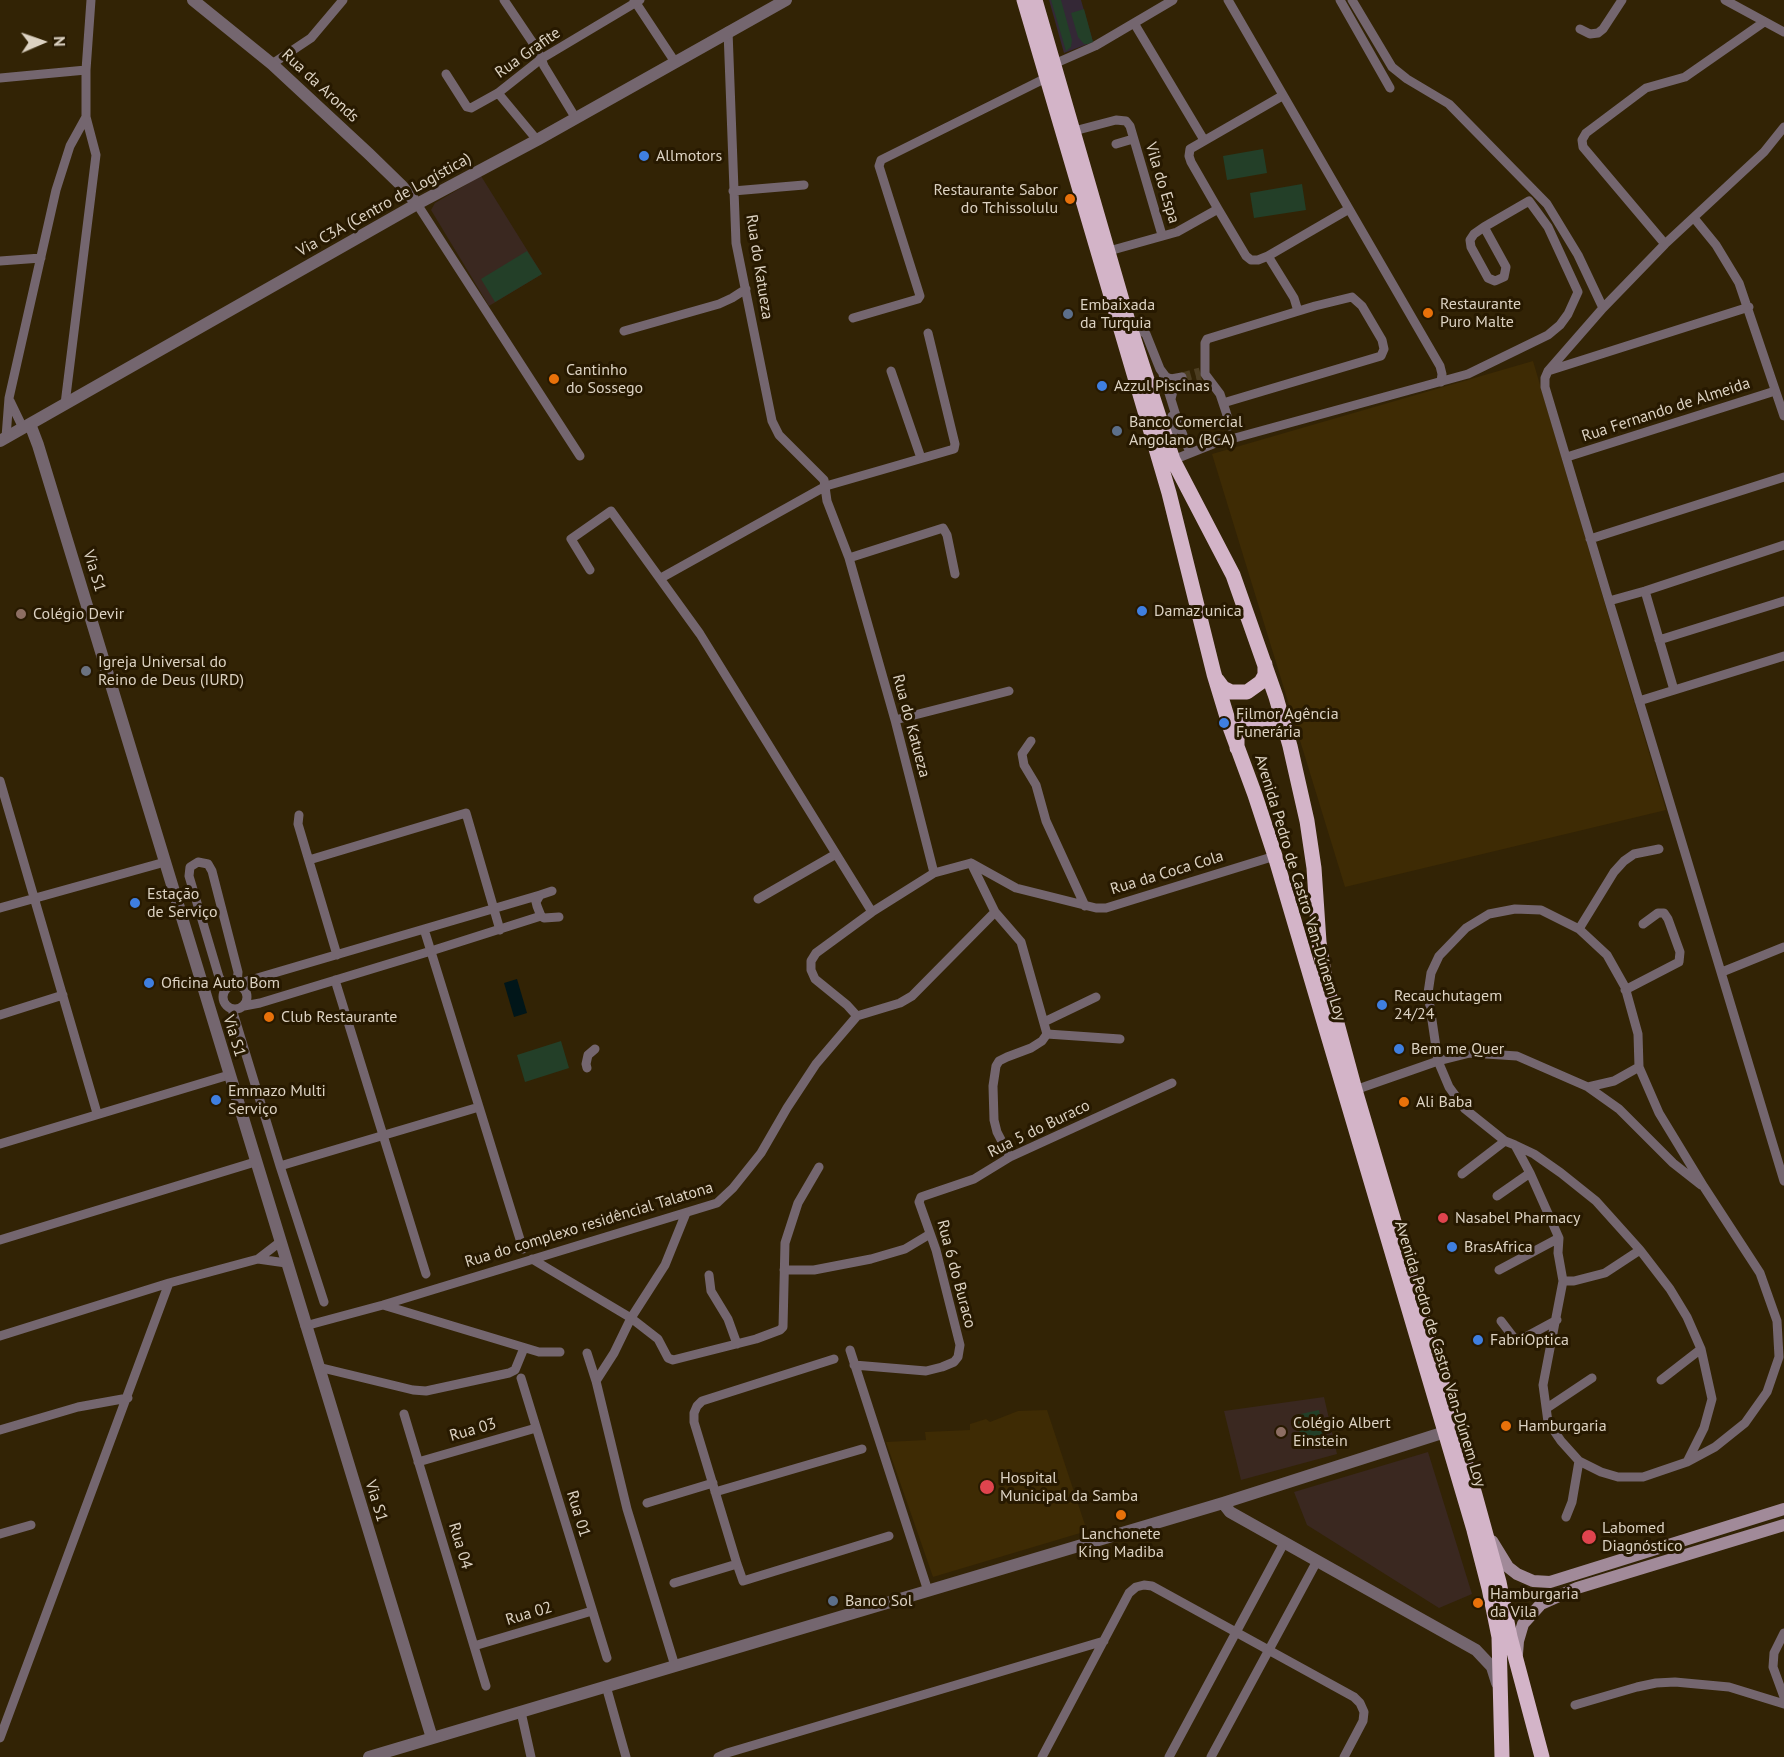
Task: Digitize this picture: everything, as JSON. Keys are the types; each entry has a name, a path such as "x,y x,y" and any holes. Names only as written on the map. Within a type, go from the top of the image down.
{"highway":[{"name":"Avenida Pedro de Castro Van-Dúnem Loy","path":"1024,0 1074,131 1128,321 1172,455 1233,575 1264,658 1287,735 1312,850 1321,962 1355,1090 1484,1524 1542,1757"},
{"name":"Avenida Pedro de Castro Van-Dúnem Loy","path":"1035,0 1050,71 1168,493 1214,674 1275,856 1474,1530 1497,1621 1502,1757"},
{"path":"1214,674 1218,682 1227,690 1235,693 1247,692 1258,686 1263,679 1266,666 1264,658"},
{"path":"1238,751 1236,743 1238,734 1246,723 1254,719 1267,718 1276,721 1287,735"}],"main road":[{"path":"1484,1524 1508,1567 1526,1579 1550,1582 1784,1509"},
{"path":"1520,1674 1517,1652 1520,1632 1540,1604 1577,1588 1784,1525"}],"street":[{"path":"65,404 96,154 86,117 86,70 91,0"},
{"name":"Rua da Aronds","path":"193,0 272,64 385,170 417,204"},
{"path":"272,64 311,38 343,0"},
{"path":"504,0 575,117"},
{"name":"Via C3A (Centro de Logística)","path":"3,439 417,204 537,140 786,0"},
{"path":"853,318 918,299 920,296 879,166 881,160 1050,71 1173,0"},
{"path":"1228,0 1440,366 1441,382"},
{"path":"1340,0 1390,88"},
{"path":"1352,0 1392,67 1407,79 1449,104 1547,204 1578,255 1603,308"},
{"path":"1580,29 1590,34 1598,33 1622,0"},
{"path":"1725,0 1784,32"},
{"path":"636,1 675,62"},
{"name":"Rua Grafite","path":"446,74 469,108 498,93 541,59 636,1"},
{"path":"1665,244 1583,147 1582,140 1586,133 1646,88 1685,77 1764,22"},
{"path":"1134,23 1204,140"},
{"name":"Rua do Katueza","path":"728,31 736,243 772,421 779,435 824,480 827,501 849,558 895,720 934,873"},
{"path":"0,78 86,70"},
{"path":"498,93 537,140"},
{"path":"1282,96 1190,149 1189,156 1218,209 1246,256 1251,260 1268,256 1349,209"},
{"path":"3,439 9,398 56,190 70,146 86,117"},
{"name":"Vila do Espa","path":"1074,131 1120,120 1126,121 1130,126 1162,235"},
{"path":"1784,127 1764,152 1665,244 1603,308 1548,371 1545,378 1545,387 1590,539 1784,1182"},
{"name":"Vila do Espa","path":"1116,144 1133,139"},
{"path":"733,191 804,184"},
{"path":"1162,374 1171,379 1183,381 1173,391 1171,402 1172,455 1191,453 1213,444 1468,374 1548,335 1564,320 1578,292 1553,235 1529,201 1484,227 1472,237 1470,243 1488,278 1498,281 1504,278 1506,267 1484,227"},
{"path":"417,204 580,456"},
{"path":"1109,251 1178,232 1218,209"},
{"path":"1695,218 1726,260 1739,283 1784,416"},
{"path":"1268,256 1294,298 1298,311"},
{"path":"0,261 41,258"},
{"path":"624,331 719,304 746,289"},
{"path":"1223,403 1381,356 1384,349 1382,340 1362,306 1352,297 1207,339 1203,375 1217,388 1230,426"},
{"path":"1548,371 1749,307"},
{"path":"1128,321 1146,334 1191,453"},
{"path":"661,578 825,486 954,449 955,444 928,333"},
{"path":"1573,343 1581,360"},
{"path":"891,371 921,458"},
{"name":"Rua Fernando de Almeida","path":"1567,457 1775,391"},
{"path":"9,398 26,426"},
{"name":"Via S1","path":"26,426 38,446 432,1738"},
{"path":"1590,539 1784,477"},
{"path":"590,570 571,539 611,511 700,634 872,912"},
{"path":"849,558 943,528 947,535 955,574"},
{"path":"1609,601 1784,545"},
{"path":"1645,591 1674,690"},
{"path":"1659,640 1784,601"},
{"path":"1639,701 1784,656"},
{"path":"895,720 1009,691"},
{"path":"1031,741 1023,754 1024,765 1036,785 1046,821 1085,906"},
{"path":"0,781 3,801 35,897 97,1113"},
{"path":"309,860 466,813 500,930"},
{"path":"299,815 298,824 336,955"},
{"path":"1579,929 1614,872 1624,861 1634,854 1659,849"},
{"path":"758,899 836,854"},
{"name":"Rua da Coca Cola","path":"971,863 1016,888 1085,906 1106,908 1275,856"},
{"path":"0,908 165,862"},
{"path":"226,989 219,977 189,876 189,869 193,864 202,862 210,866 238,972 239,985 247,993 244,1006"},
{"path":"995,912 912,996 900,1003 856,1016 847,1005 815,980 811,970 816,953 872,912 934,873 971,863 995,912 1021,942 1047,1034 1042,1041 1031,1048 999,1061 994,1073 994,1120 997,1132 1010,1157"},
{"path":"324,1302 232,1009 223,999 226,989 231,985 239,985 552,891"},
{"path":"540,895 536,902 541,916"},
{"path":"1515,1145 1559,1238 1558,1253 1563,1281 1543,1385 1548,1422 1579,1461 1600,1472 1618,1477 1643,1477 1687,1461 1715,1447 1745,1423 1767,1392 1779,1357 1777,1321 1760,1273 1659,1113 1639,1067 1638,1034 1625,990 1607,955 1579,929 1541,910 1515,909 1489,915 1466,928 1439,956 1431,973 1428,993 1438,1061 1449,1087 1465,1109 1505,1141 1515,1145 1534,1154 1561,1173 1596,1202 1640,1250 1670,1289 1687,1317 1701,1349 1712,1399 1704,1428 1687,1461"},
{"path":"1625,990 1678,962 1680,952 1664,913 1658,913 1643,924"},
{"path":"232,1009 260,1003 541,916 549,919 559,917"},
{"path":"424,929 523,1249"},
{"path":"1722,972 1784,947"},
{"path":"335,980 426,1274"},
{"path":"0,1015 63,996"},
{"path":"1044,1022 1096,997"},
{"name":"Rua do complexo residêncial Talatona","path":"305,1326 383,1305 717,1203 733,1188 761,1153 816,1064 856,1016"},
{"path":"1047,1034 1120,1039"},
{"path":"587,1068 588,1055 595,1049"},
{"path":"1355,1090 1438,1061 1470,1053 1517,1056 1588,1087 1619,1109 1673,1163 1704,1187"},
{"path":"1588,1087 1614,1081 1639,1067"},
{"path":"0,1144 229,1075"},
{"name":"Rua 5 do Buraco","path":"920,1199 928,1194 974,1179 1010,1157 1172,1083"},
{"path":"280,1166 478,1107"},
{"path":"1462,1174 1505,1141"},
{"path":"0,1240 255,1162"},
{"path":"532,1259 631,1318 658,1338 668,1358 674,1360 737,1344 780,1330 784,1322 784,1243 798,1203 819,1167"},
{"path":"1497,1196 1530,1173"},
{"name":"Rua 6 do Buraco","path":"854,1365 926,1371 948,1365 958,1357 960,1345 920,1199"},
{"path":"596,1381 615,1353 631,1318 665,1265 686,1213"},
{"path":"784,1270 814,1270 871,1259 905,1249 930,1234"},
{"path":"1499,1270 1559,1238"},
{"path":"0,1336 169,1283 258,1259 280,1242"},
{"path":"1563,1281 1574,1281 1605,1273 1640,1250"},
{"path":"258,1259 286,1263"},
{"path":"709,1275 711,1291 728,1319 737,1344"},
{"path":"0,1738 169,1283"},
{"path":"383,1305 539,1352 560,1352"},
{"path":"1501,1321 1514,1338 1520,1340 1557,1320"},
{"path":"318,1367 413,1390 426,1391 509,1373 515,1370 524,1348"},
{"path":"1661,1380 1701,1349"},
{"path":"849,1350 928,1590"},
{"path":"587,1353 627,1509 675,1666"},
{"path":"834,1359 702,1401 697,1406 694,1422 737,1564 743,1581 889,1536"},
{"name":"Rua 01","path":"521,1378 607,1658"},
{"path":"1547,1408 1592,1378"},
{"path":"0,1430 78,1407 128,1398"},
{"name":"Rua 04","path":"404,1414 486,1686"},
{"name":"Rua 03","path":"418,1462 536,1428"},
{"path":"369,1757 1223,1503 1445,1432"},
{"path":"647,1503 862,1449"},
{"path":"1566,1517 1572,1502 1579,1461"},
{"path":"1223,1503 1230,1512 1476,1650 1492,1667 1501,1713"},
{"path":"0,1534 31,1525"},
{"path":"1169,1757 1284,1543"},
{"path":"1211,1757 1317,1562"},
{"path":"674,1583 737,1564"},
{"path":"1042,1757 1129,1593 1136,1587 1144,1585 1152,1586 1354,1697 1364,1712 1363,1721 1344,1757"},
{"name":"Rua 02","path":"474,1646 592,1611"},
{"path":"1784,1633 1774,1653 1773,1667 1784,1697"},
{"path":"718,1757 735,1750 1104,1641"},
{"path":"1575,1705 1637,1687 1675,1682 1729,1687 1784,1704"},
{"path":"606,1686 626,1757"},
{"path":"521,1712 531,1757"}],"shaded area":[{"path":"1049,0 1081,0 1093,42 1064,53"},
{"path":"481,176 542,274 489,306 431,210 435,203"},
{"path":"1533,361 1666,810 1345,887 1212,454"},
{"path":"517,979 527,1013 514,1017 504,983"},
{"name":"Colégio Albert Einstein","path":"1324,1397 1337,1454 1241,1480 1224,1411"},
{"name":"Hospital Municipal da Samba","path":"1047,1410 1087,1531 933,1577 886,1442 926,1440 925,1432 970,1430 970,1424 986,1419 990,1422 1018,1411"},
{"path":"1428,1452 1472,1594 1439,1608 1307,1525 1294,1492"}],"green space":[{"path":"1051,0 1061,0 1072,40 1071,47 1066,51"},
{"path":"1084,9 1093,42 1088,44 1084,44 1078,37 1071,13"},
{"path":"1263,149 1267,173 1227,180 1223,156"},
{"path":"1302,184 1306,210 1254,218 1250,193"},
{"path":"527,251 542,274 495,302 481,279"},
{"path":"561,1041 569,1068 525,1082 517,1055"},
{"path":"1319,1410 1325,1438 1302,1444 1296,1415"}],"tunnel":[{"path":"1182,377 1200,372"},
{"path":"1184,385 1202,380"}],"place":[{"name":"Allmotors","path":"644,156"},
{"name":"Restaurante Sabor do Tchissolulu","path":"1070,199"},
{"name":"Restaurante Puro Malte","path":"1428,313"},
{"name":"Embaixada da Turquia","path":"1068,314"},
{"name":"Cantinho do Sossego","path":"554,379"},
{"name":"Azzul Piscinas","path":"1102,386"},
{"name":"Banco Comercial Angolano (BCA)","path":"1117,431"},
{"name":"Damaz unica","path":"1142,611"},
{"name":"Colégio Devir","path":"21,614"},
{"name":"Igreja Universal do Reino de Deus (IURD)","path":"86,671"},
{"name":"Filmor Agência Funerária","path":"1224,723"},
{"name":"Estação de Serviço","path":"135,903"},
{"name":"Oficina Auto Bom","path":"149,983"},
{"name":"Recauchutagem 24/24","path":"1382,1005"},
{"name":"Club Restaurante","path":"269,1017"},
{"name":"Bem me Quer","path":"1399,1049"},
{"name":"Emmazo Multi Serviço","path":"216,1100"},
{"name":"Ali Baba","path":"1404,1102"},
{"name":"Nasabel Pharmacy","path":"1443,1218"},
{"name":"BrasAfrica","path":"1452,1247"},
{"name":"FabriOptica","path":"1478,1340"},
{"name":"Hamburgaria","path":"1506,1426"},
{"name":"Colégio Albert Einstein","path":"1281,1432"},
{"name":"Hospital Municipal da Samba","path":"987,1487"},
{"name":"Lanchonete King Madiba","path":"1121,1515"},
{"name":"Labomed Diagnóstico","path":"1589,1537"},
{"name":"Banco Sol","path":"833,1601"},
{"name":"Hamburgaria da Vila","path":"1478,1603"}]}
